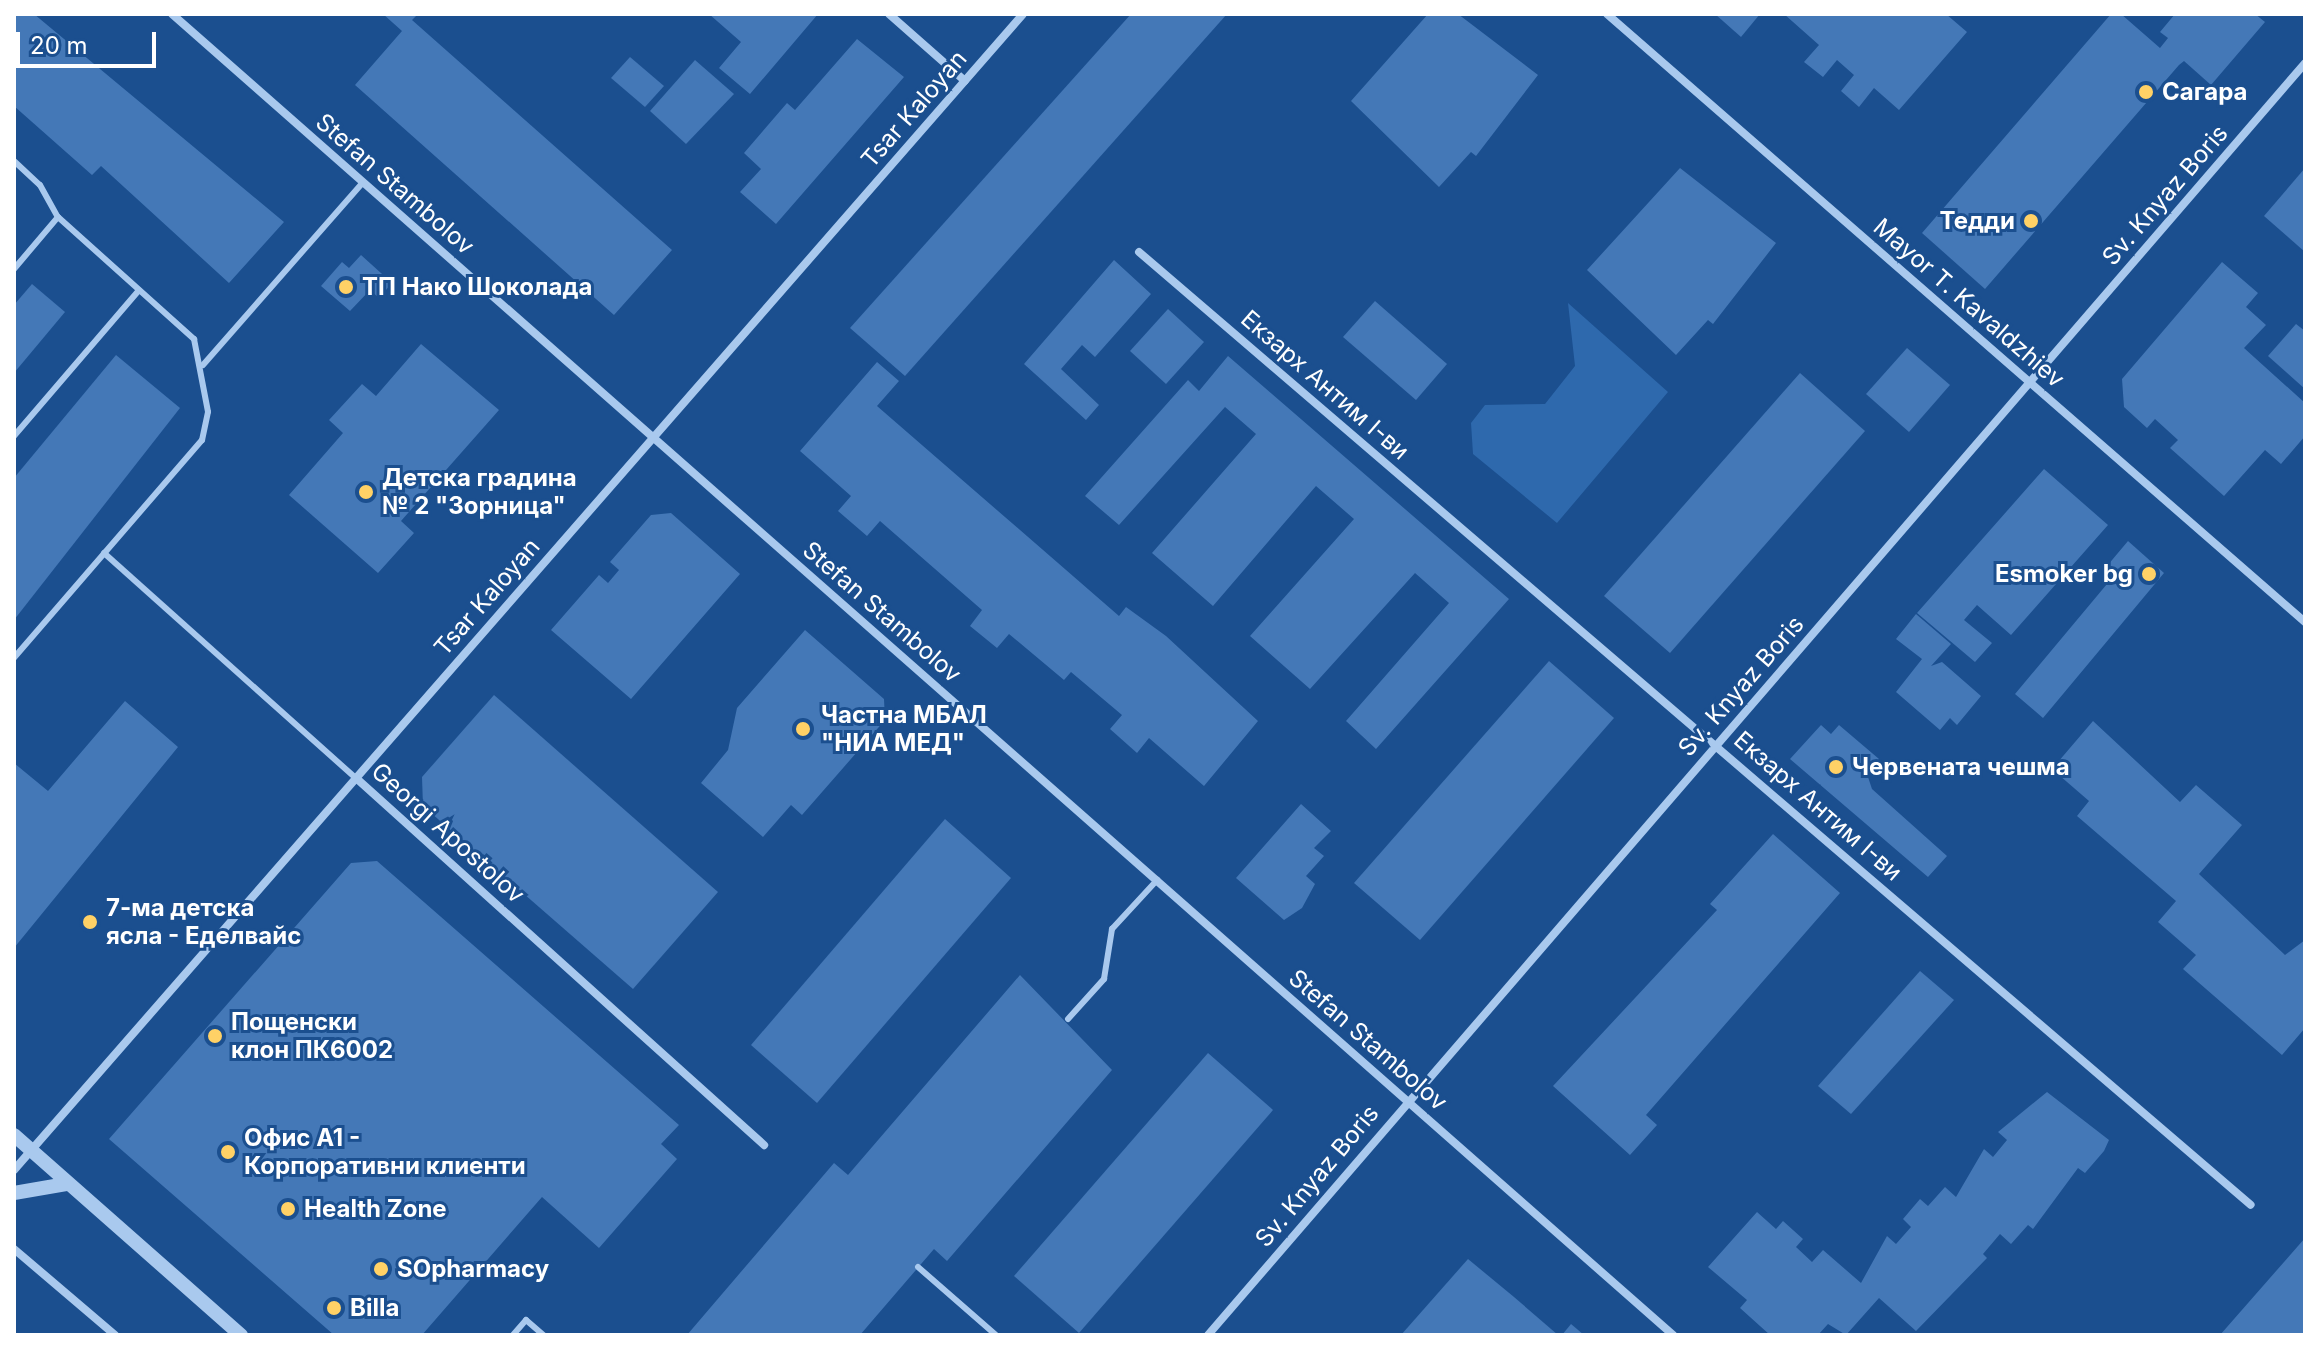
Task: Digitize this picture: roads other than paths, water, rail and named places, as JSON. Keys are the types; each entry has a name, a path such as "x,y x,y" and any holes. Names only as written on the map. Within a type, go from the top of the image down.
{"street":[{"name":"Stefan Stambolov","path":"172,14 1673,1335"},
{"path":"889,14 965,81"},
{"name":"Tsar Kaloyan","path":"14,1170 1023,14"},
{"name":"Mayor T. Kavaldzhiev","path":"1607,14 2305,622"},
{"name":"Sv. Knyaz Boris","path":"1208,1335 2305,63"},
{"name":"Екзарх Антим I-ви","path":"1139,252 2251,1205"},
{"name":"Georgi Apostolov","path":"356,778 764,1145"},
{"path":"14,1135 241,1335"},
{"path":"14,1193 66,1184"},
{"path":"14,1249 115,1335"}],"lane":[{"path":"14,161 40,185 58,217 194,339 203,365 202,440 14,658"},
{"path":"203,365 363,182"},
{"path":"14,269 58,217"},
{"path":"14,436 139,290"},
{"name":"Georgi Apostolov","path":"104,553 356,778"},
{"path":"1068,1019 1104,979 1112,929 1157,880"},
{"path":"918,1267 996,1335"},
{"path":"513,1335 526,1320 543,1335"}],"place":[{"name":"Сагара","path":"2146,92"},
{"name":"Тедди","path":"2031,221"},
{"name":"ТП Нако Шоколада","path":"346,287"},
{"name":"Детска градина № 2 \"Зорница\"","path":"366,492"},
{"name":"Esmoker bg","path":"2149,574"},
{"name":"Частна МБАЛ \"НИА МЕД\"","path":"803,729"},
{"name":"Червената чешма","path":"1836,767"},
{"name":"7-ма детска ясла - Еделвайс","path":"90,922"},
{"name":"Пощенски клон ПК6002","path":"215,1036"},
{"name":"Офис А1 - Корпоративни клиенти","path":"228,1152"},
{"name":"Health Zone","path":"288,1209"},
{"name":"SOpharmacy","path":"381,1269"},
{"name":"Billa","path":"334,1308"}]}
